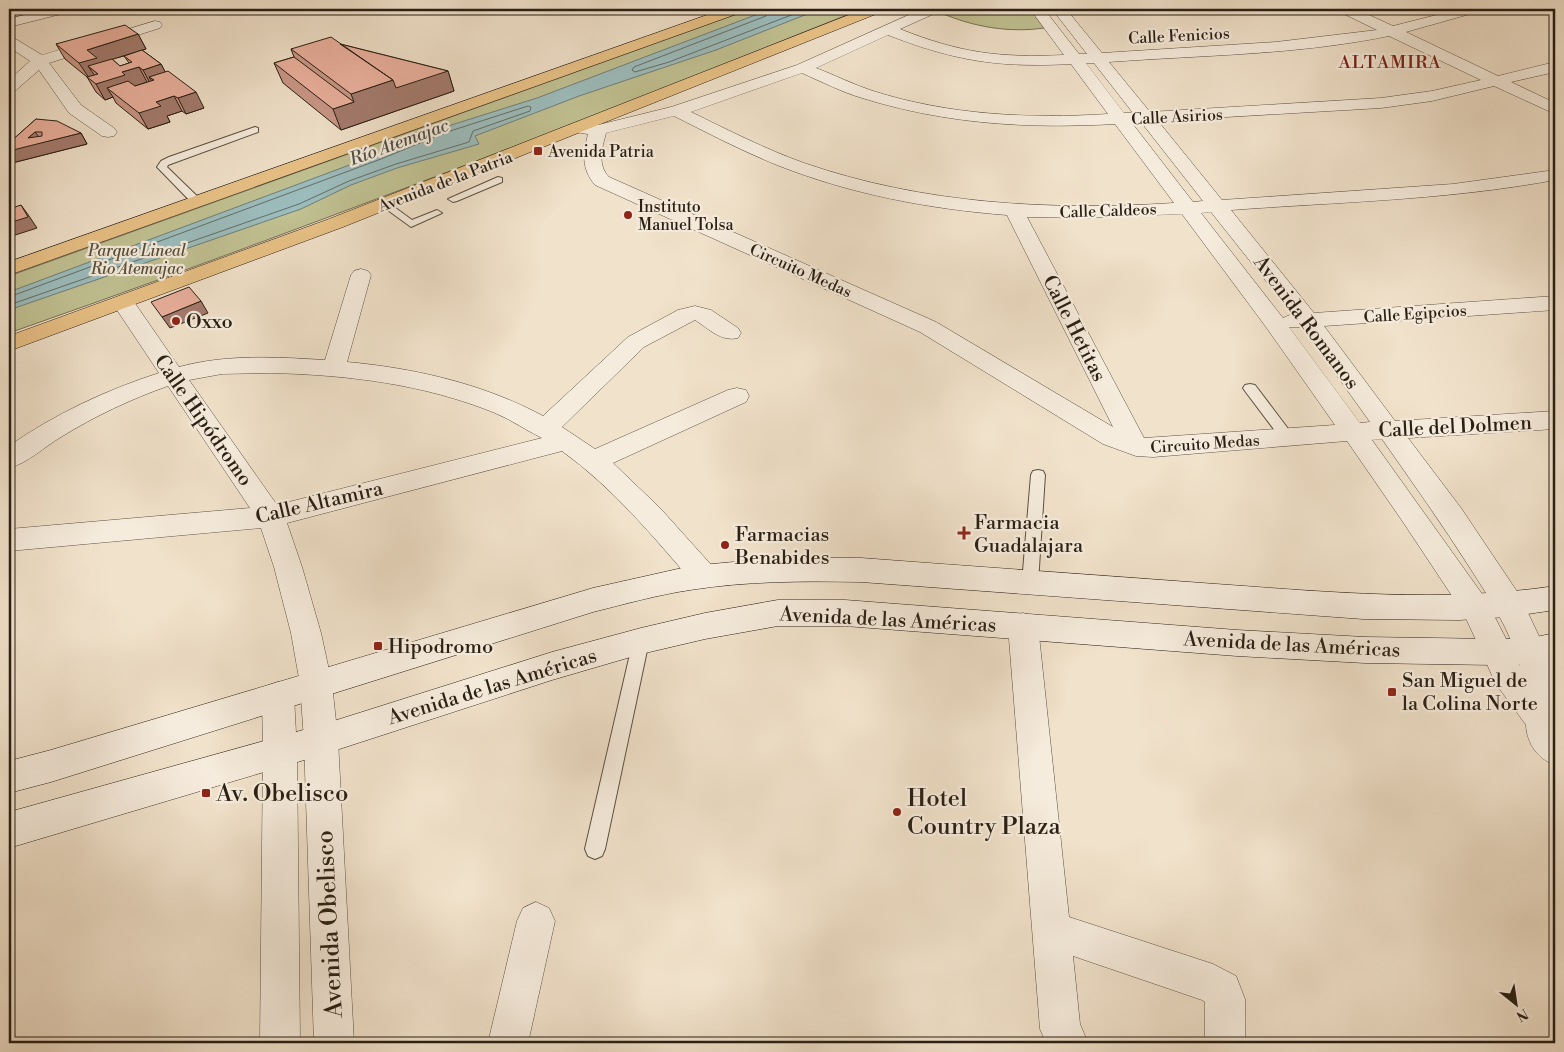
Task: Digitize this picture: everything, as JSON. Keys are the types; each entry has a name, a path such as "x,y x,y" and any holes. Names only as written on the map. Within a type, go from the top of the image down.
{"main road":[{"path":"9,269 737,9"},
{"name":"Avenida de la Patria","path":"9,344 124,304 456,176 589,129 876,9"},
{"name":"Avenida de la Patria","path":"9,354 59,334 124,304"}],"street":[{"path":"9,23 64,9"},
{"path":"589,129 676,111 803,68 933,9"},
{"name":"Avenida Romanos","path":"1037,9 1274,322 1354,432 1413,514 1475,607 1495,652 1522,697 1552,724"},
{"name":"Avenida Romanos","path":"1059,9 1308,320 1451,515 1510,605 1543,648 1538,681 1552,724"},
{"path":"1345,9 1555,109"},
{"name":"Calle Fenicios","path":"889,30 936,48 974,57 1021,60 1313,45 1392,31 1472,9"},
{"path":"9,59 37,59 155,26"},
{"path":"9,41 37,59 75,109 108,132"},
{"path":"9,88 37,59"},
{"name":"Calle Asirios","path":"803,68 874,96 947,114 1015,121 1052,122 1146,118 1389,102 1432,96 1555,67"},
{"name":"Calle Caldeos","path":"676,111 758,151 799,167 849,182 948,203 1014,210 1081,212 1439,191 1473,188 1555,175"},
{"name":"Circuito Medas","path":"589,129 592,167 595,174 602,181 928,327 1112,438 1136,447 1153,448 1354,432"},
{"name":"Calle Hetitas","path":"1014,210 1136,447"},
{"path":"334,367 360,275"},
{"name":"Calle Egipcios","path":"1274,322 1555,303"},
{"name":"Calle Hipódromo","path":"124,304 271,517 288,567 306,633 316,684"},
{"path":"554,435 636,342 686,315 695,313 703,315 730,333"},
{"path":"9,459 34,441 78,416 174,376 224,366 334,367 411,379 469,394 506,407 554,435 593,461 638,502 704,576"},
{"path":"593,461 737,396"},
{"name":"Calle del Dolmen","path":"1354,432 1555,420"},
{"name":"Calle Altamira","path":"9,540 271,517 554,435"},
{"name":"Avenida de las Américas","path":"9,777 52,766 593,600 649,586 704,576 807,568 861,570 1362,607 1424,609 1510,605 1555,598"},
{"name":"Avenida de las Américas","path":"9,830 320,740 552,666 641,640 778,613 845,613 1237,643 1365,650 1495,652 1543,648"},
{"path":"1023,626 1060,1029 1068,1043"},
{"name":"Avenida Obelisco","path":"316,684 334,1043"},
{"name":"Avenida Obelisco","path":"278,696 280,752 280,1043"},
{"path":"508,1043 536,921"},
{"path":"1051,930 1213,984 1222,990 1225,999 1224,1043"}],"lane":[{"path":"197,202 162,167 164,163 255,130"},
{"path":"456,176 475,190"},
{"path":"453,199 498,180"},
{"path":"386,204 411,224"},
{"path":"396,231 437,214"},
{"path":"1250,388 1287,437"},
{"path":"1030,583 1038,475"},
{"path":"595,850 641,640"}],"green space":[{"name":"Parque Lineal Rio Atemajac","path":"751,9 862,9 640,98 404,188 9,333 9,276"},
{"path":"950,9 1030,9 1044,28 1018,30 992,28 966,22 941,13"}],"water":[{"path":"771,9 820,9 716,50 579,96 475,136 479,144 397,168 351,185 301,209 9,310 9,292 379,154 445,127 537,98"}],"building":[{"path":"125,25 138,34 87,50 97,58 79,63 56,44"},
{"path":"331,37 393,80 351,94 291,49"},
{"path":"340,44 448,71 396,88 393,80"},
{"path":"142,50 161,64 143,70 139,67 122,72 125,75 96,84 87,77 98,74 88,66 112,59 120,66 132,62 124,56"},
{"path":"294,57 354,102 333,109 274,63"},
{"path":"168,71 196,92 156,102 161,106 139,113 107,88 128,81 135,86 154,80 149,77"},
{"path":"36,119 57,121 81,133 9,151 9,143","holes":["35,132 42,132 42,136 28,138"]},
{"path":"21,205 28,217 9,223 9,209"},
{"path":"189,287 201,301 162,317 151,302"}],"place":[{"name":"Avenida Patria","path":"538,151"},
{"name":"Instituto Manuel Tolsa","path":"628,215"},
{"name":"Oxxo","path":"176,321"},
{"name":"Farmacia Guadalajara","path":"964,533"},
{"name":"Farmacias Benabides","path":"725,545"},
{"name":"Hipodromo","path":"378,646"},
{"name":"San Miguel de la Colina Norte","path":"1392,692"},
{"name":"Av. Obelisco","path":"206,793"},
{"name":"Hotel Country Plaza","path":"897,812"}],"district":[{"name":"ALTAMIRA","path":"1390,62"}],"water label":[{"name":"Río Atemajac","path":"399,142"}]}
